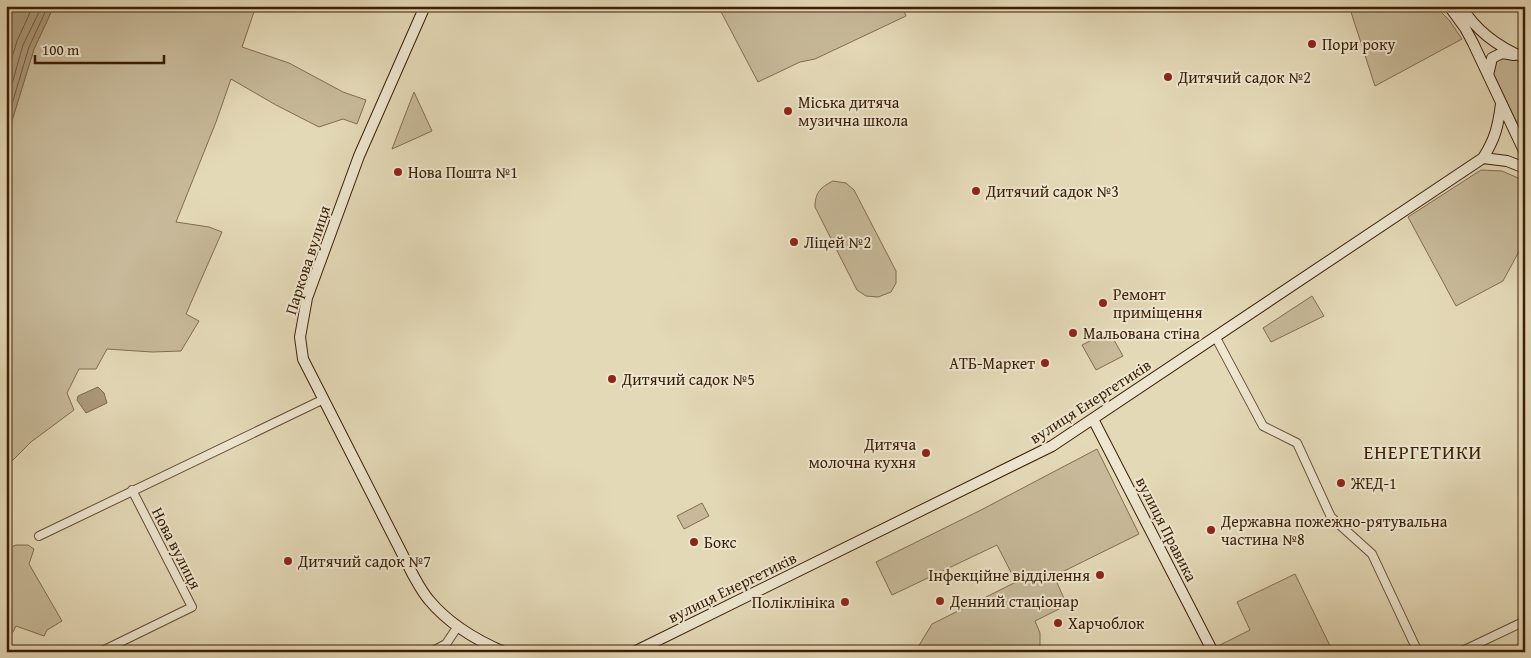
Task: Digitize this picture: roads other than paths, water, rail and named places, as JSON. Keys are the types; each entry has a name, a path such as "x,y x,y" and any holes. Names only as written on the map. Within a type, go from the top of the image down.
{"street":[{"name":"Паркова вулиця","path":"324,399 303,359 300,337 307,298 359,156 425,6"},
{"path":"1455,8 1468,17 1479,30 1494,42 1521,57"},
{"path":"1455,8 1525,153"},
{"path":"1488,75 1492,58 1502,53 1521,57"},
{"path":"1501,104 1499,123 1493,142 1483,158 1507,161 1525,168"},
{"name":"вулиця Енергетиків","path":"634,652 1052,446 1483,158"},
{"path":"1215,336 1263,426 1297,443 1331,517 1372,554 1418,652"},
{"path":"39,536 324,399 412,573 429,600 458,626 481,642 504,652"},
{"name":"вулиця Правика","path":"1094,419 1213,652"},
{"name":"Нова вулиця","path":"100,652 192,607 132,490"},
{"path":"1460,652 1525,621"},
{"path":"431,652 446,644 458,626"}],"water":[{"path":"6,6 54,6 34,49 6,140"},
{"path":"98,387 104,393 107,403 86,413 77,400 78,396"}],"place":[{"name":"Пори року","path":"1312,44"},
{"name":"Дитячий садок №2","path":"1168,77"},
{"name":"Міська дитяча музична школа","path":"788,111"},
{"name":"Нова Пошта №1","path":"398,172"},
{"name":"Дитячий садок №3","path":"976,191"},
{"name":"Ліцей №2","path":"794,242"},
{"name":"Ремонт приміщення","path":"1103,303"},
{"name":"Мальована стіна","path":"1073,333"},
{"name":"АТБ-Маркет","path":"1045,363"},
{"name":"Дитячий садок №5","path":"612,379"},
{"name":"Дитяча молочна кухня","path":"926,453"},
{"name":"ЖЕД-1","path":"1341,483"},
{"name":"Державна пожежно-рятувальна частина №8","path":"1211,530"},
{"name":"Бокс","path":"694,542"},
{"name":"Дитячий садок №7","path":"288,561"},
{"name":"Інфекційне відділення","path":"1100,575"},
{"name":"Денний стаціонар","path":"940,601"},
{"name":"Поліклініка","path":"845,602"},
{"name":"Харчоблок","path":"1058,623"}],"district":[{"name":"ЕНЕРГЕТИКИ","path":"1423,452"}]}
